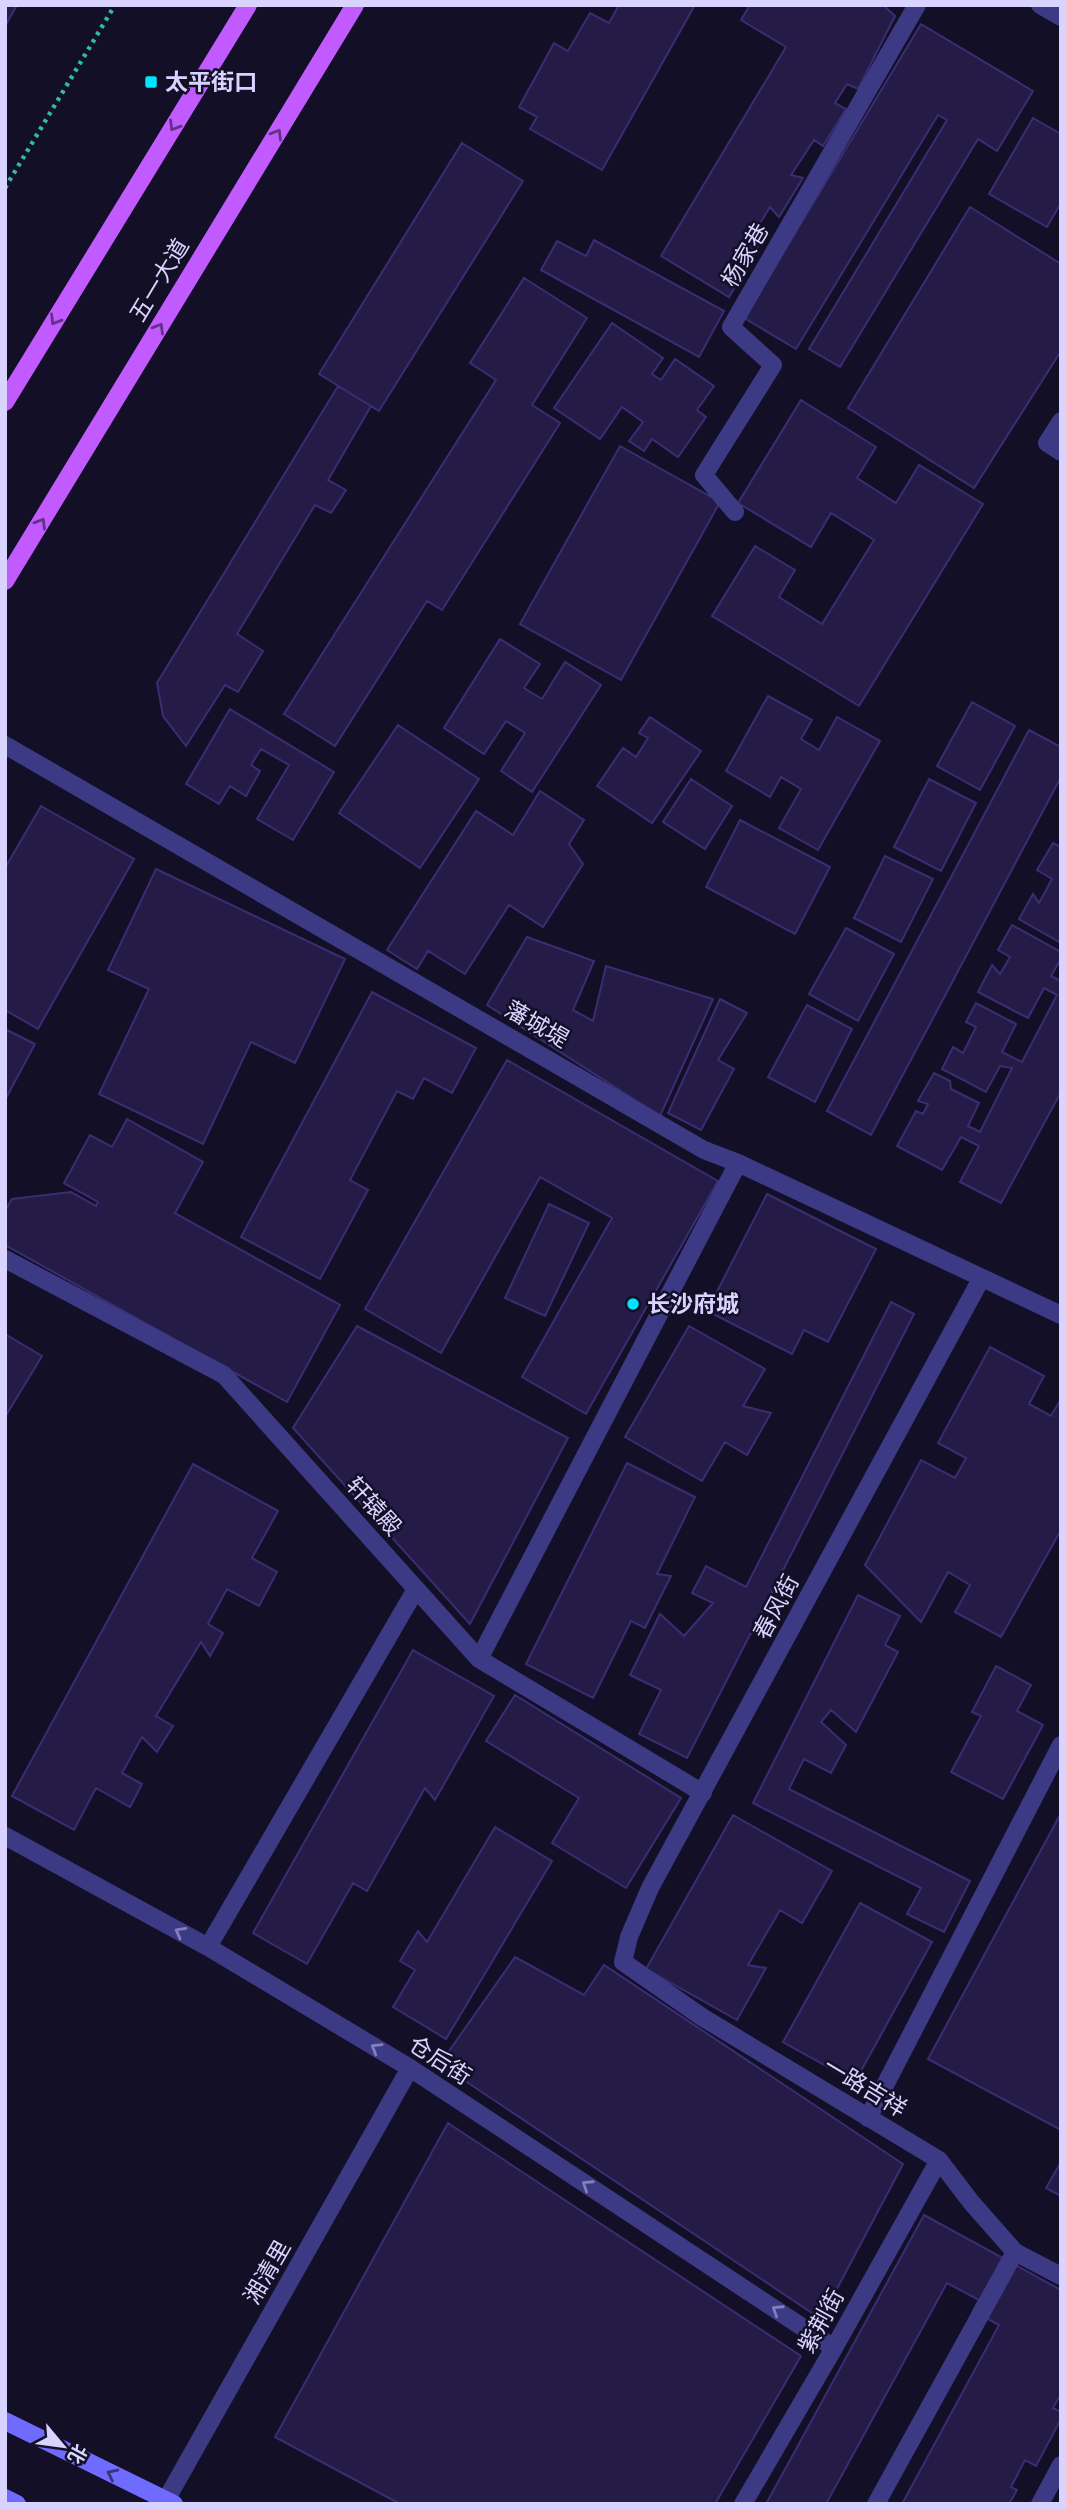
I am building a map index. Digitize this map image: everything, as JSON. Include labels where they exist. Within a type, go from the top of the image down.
[{"type":"main road","points":[[5,402],[248,5]]},
{"type":"main road","name":"五一大道","points":[[5,581],[355,5]]},
{"type":"main road","points":[[5,2421],[170,2502]]},
{"type":"main road","points":[[5,2498],[17,2504]]},
{"type":"street","name":"杨家巷","points":[[735,512],[705,475],[773,365],[731,327],[917,5]]},
{"type":"street","points":[[1040,5],[1061,17]]},
{"type":"street","points":[[1061,421],[1047,443],[1061,452]]},
{"type":"street","name":"藩城堤","points":[[5,745],[704,1150],[738,1163],[1061,1315]]},
{"type":"street","points":[[479,1659],[738,1163]]},
{"type":"street","name":"轩辕殿","points":[[5,1259],[224,1375],[479,1659],[703,1793]]},
{"type":"street","name":"春风街","points":[[623,1962],[629,1937],[650,1888],[981,1279]]},
{"type":"street","points":[[208,1947],[416,1589]]},
{"type":"street","points":[[868,2118],[1061,1745]]},
{"type":"street","name":"仓后街","points":[[5,1836],[208,1947],[410,2068],[834,2348]]},
{"type":"street","name":"一路吉祥","points":[[623,1962],[702,2017],[939,2160],[1015,2252],[1061,2276]]},
{"type":"street","name":"湘清里","points":[[170,2502],[410,2068]]},
{"type":"street","name":"紫荆街","points":[[743,2504],[939,2160]]},
{"type":"street","points":[[876,2504],[1015,2252]]},
{"type":"street","points":[[1040,2504],[1061,2465]]},
{"type":"path","points":[[5,188],[115,5]]},
{"type":"building","points":[[5,5],[17,5],[5,26]]},
{"type":"building","points":[[619,5],[695,5],[602,170],[530,129],[537,117],[519,107],[554,43],[568,51],[590,13],[609,23]]},
{"type":"building","points":[[750,5],[883,5],[895,16],[858,89],[847,84],[835,103],[846,109],[823,146],[814,140],[791,175],[803,178],[779,217],[770,207],[749,241],[758,247],[729,297],[661,256],[786,47],[741,20]]},
{"type":"building","points":[[921,24],[1033,91],[997,151],[978,139],[840,367],[809,349],[947,120],[938,115],[796,349],[744,318]]},
{"type":"building","points":[[1033,118],[1061,134],[1061,203],[1047,227],[989,194]]},
{"type":"building","points":[[462,143],[523,181],[379,411],[319,374]]},
{"type":"building","points":[[970,207],[1061,264],[1061,351],[974,488],[848,408]]},
{"type":"building","points":[[594,240],[724,311],[699,357],[541,270],[557,241],[586,256]]},
{"type":"building","points":[[524,278],[587,318],[532,405],[560,423],[442,610],[427,601],[335,746],[284,714],[496,380],[470,363]]},
{"type":"building","points":[[612,323],[663,358],[652,374],[661,380],[675,359],[714,386],[697,410],[706,417],[678,457],[652,439],[644,451],[629,441],[643,422],[622,407],[600,439],[554,408]]},
{"type":"building","points":[[338,386],[371,406],[328,480],[346,490],[331,513],[315,505],[237,634],[263,651],[238,692],[225,685],[186,746],[163,716],[157,683]]},
{"type":"building","points":[[801,400],[876,447],[857,478],[896,503],[919,465],[983,504],[859,706],[712,616],[755,546],[795,570],[779,597],[822,624],[874,540],[831,513],[811,547],[738,503]]},
{"type":"building","points":[[620,446],[720,502],[621,680],[520,624]]},
{"type":"building","points":[[500,639],[540,664],[524,688],[542,699],[565,662],[601,685],[532,792],[501,771],[525,733],[506,721],[484,754],[444,728]]},
{"type":"building","points":[[768,696],[812,720],[801,739],[819,750],[837,717],[880,741],[818,850],[779,828],[801,789],[781,777],[770,797],[726,771]]},
{"type":"building","points":[[972,702],[1015,726],[980,790],[937,766]]},
{"type":"building","points":[[230,709],[334,772],[293,840],[257,819],[289,765],[261,749],[251,765],[260,771],[246,796],[230,786],[219,804],[186,784]]},
{"type":"building","points":[[650,717],[701,751],[652,823],[597,786],[623,748],[636,757],[648,738],[639,733]]},
{"type":"building","points":[[398,725],[479,779],[420,868],[339,813]]},
{"type":"building","points":[[1029,730],[1061,747],[1061,777],[871,1135],[827,1111]]},
{"type":"building","points":[[691,779],[732,806],[705,849],[663,822]]},
{"type":"building","points":[[929,779],[976,803],[941,871],[894,847]]},
{"type":"building","points":[[540,791],[584,820],[569,844],[583,864],[543,927],[509,905],[465,974],[428,951],[417,969],[387,950],[476,811],[513,835]]},
{"type":"building","points":[[41,806],[134,859],[38,1029],[5,1010],[5,868]]},
{"type":"building","points":[[740,820],[830,867],[795,934],[706,887]]},
{"type":"building","points":[[1053,843],[1061,847],[1061,943],[1019,919],[1033,894],[1039,903],[1052,879],[1037,870]]},
{"type":"building","points":[[885,856],[933,879],[901,942],[854,918]]},
{"type":"building","points":[[156,869],[345,959],[295,1063],[251,1042],[203,1144],[99,1094],[149,989],[108,970]]},
{"type":"building","points":[[1012,925],[1061,952],[1061,959],[1051,976],[1061,981],[1061,1092],[1001,1203],[960,1182],[979,1146],[961,1137],[942,1170],[897,1146],[916,1111],[923,1114],[928,1104],[918,1101],[934,1073],[950,1081],[951,1089],[979,1103],[968,1126],[980,1132],[1012,1068],[1000,1066],[986,1092],[942,1069],[953,1047],[963,1053],[976,1027],[966,1022],[976,1003],[1016,1024],[1002,1052],[1022,1062],[1057,995],[1044,988],[1028,1018],[978,992],[992,965],[1000,974],[1010,957],[998,950]]},
{"type":"building","points":[[846,928],[894,954],[858,1021],[809,994]]},
{"type":"building","points":[[527,937],[594,961],[573,1010],[593,1021],[606,966],[713,999],[660,1116],[487,1005]]},
{"type":"building","points":[[372,992],[476,1048],[452,1093],[424,1078],[413,1099],[397,1091],[350,1180],[368,1190],[320,1279],[241,1237]]},
{"type":"building","points":[[720,999],[747,1013],[718,1060],[734,1069],[701,1130],[668,1113]]},
{"type":"building","points":[[807,1005],[852,1029],[815,1102],[768,1077]]},
{"type":"building","points":[[5,1029],[35,1044],[5,1100]]},
{"type":"building","points":[[507,1060],[718,1181],[586,1414],[522,1377],[612,1218],[540,1177],[441,1353],[365,1309]]},
{"type":"building","points":[[127,1119],[203,1162],[175,1213],[340,1305],[287,1402],[5,1245],[5,1211],[12,1199],[71,1192],[96,1206],[98,1202],[64,1183],[90,1135],[112,1147]]},
{"type":"building","points":[[767,1194],[876,1249],[828,1342],[804,1330],[792,1354],[707,1311]]},
{"type":"building","points":[[549,1204],[589,1223],[545,1316],[505,1298]]},
{"type":"building","points":[[891,1302],[914,1314],[687,1758],[639,1734],[661,1690],[630,1675],[660,1614],[684,1636],[713,1603],[692,1593],[706,1566],[746,1587]]},
{"type":"building","points":[[357,1326],[568,1438],[470,1624],[293,1428]]},
{"type":"building","points":[[689,1326],[765,1369],[743,1406],[771,1413],[747,1455],[725,1442],[702,1481],[625,1437]]},
{"type":"building","points":[[5,1334],[42,1356],[5,1417]]},
{"type":"building","points":[[990,1347],[1044,1376],[1029,1404],[1051,1416],[1061,1399],[1061,1530],[1001,1637],[955,1612],[970,1585],[948,1572],[921,1622],[865,1565],[921,1460],[955,1478],[966,1458],[938,1443]]},
{"type":"building","points":[[627,1463],[695,1497],[657,1574],[671,1576],[645,1628],[631,1621],[593,1698],[526,1664]]},
{"type":"building","points":[[193,1464],[278,1511],[252,1558],[277,1572],[259,1606],[227,1589],[208,1624],[223,1633],[210,1656],[201,1642],[156,1716],[173,1726],[157,1752],[142,1737],[122,1773],[142,1784],[130,1807],[96,1788],[74,1830],[12,1796]]},
{"type":"building","points":[[858,1595],[900,1616],[885,1645],[898,1652],[856,1732],[831,1710],[821,1722],[846,1745],[831,1773],[804,1759],[789,1789],[970,1881],[944,1932],[907,1914],[921,1888],[753,1803]]},
{"type":"building","points":[[413,1650],[494,1696],[435,1800],[425,1788],[367,1891],[353,1883],[307,1964],[253,1933]]},
{"type":"building","points":[[996,1666],[1031,1685],[1017,1711],[1043,1725],[1003,1799],[951,1772],[981,1716],[972,1712]]},
{"type":"building","points":[[515,1695],[681,1798],[626,1888],[552,1843],[579,1798],[486,1741]]},
{"type":"building","points":[[1061,1813],[1061,2130],[928,2059]]},
{"type":"building","points":[[733,1815],[832,1871],[802,1923],[780,1910],[748,1965],[766,1968],[737,2020],[646,1969]]},
{"type":"building","points":[[495,1827],[552,1861],[446,2039],[393,2007],[415,1970],[400,1961],[418,1931],[427,1942]]},
{"type":"building","points":[[860,1903],[932,1942],[855,2082],[783,2042]]},
{"type":"building","points":[[515,1957],[584,1995],[604,1965],[903,2164],[821,2319],[440,2064]]},
{"type":"building","points":[[448,2123],[801,2356],[715,2504],[400,2504],[275,2437]]},
{"type":"building","points":[[1061,2162],[1061,2196],[1046,2188]]},
{"type":"building","points":[[924,2215],[1061,2290],[1061,2394],[1053,2408],[1061,2412],[1061,2419],[1036,2466],[1025,2460],[1011,2487],[1017,2490],[1009,2504],[902,2504],[999,2325],[973,2311],[979,2300],[947,2283],[826,2504],[766,2504]]},
{"type":"place","name":"太平街口","points":[[151,82]]},
{"type":"place","name":"长沙府城","points":[[633,1304]]}]
